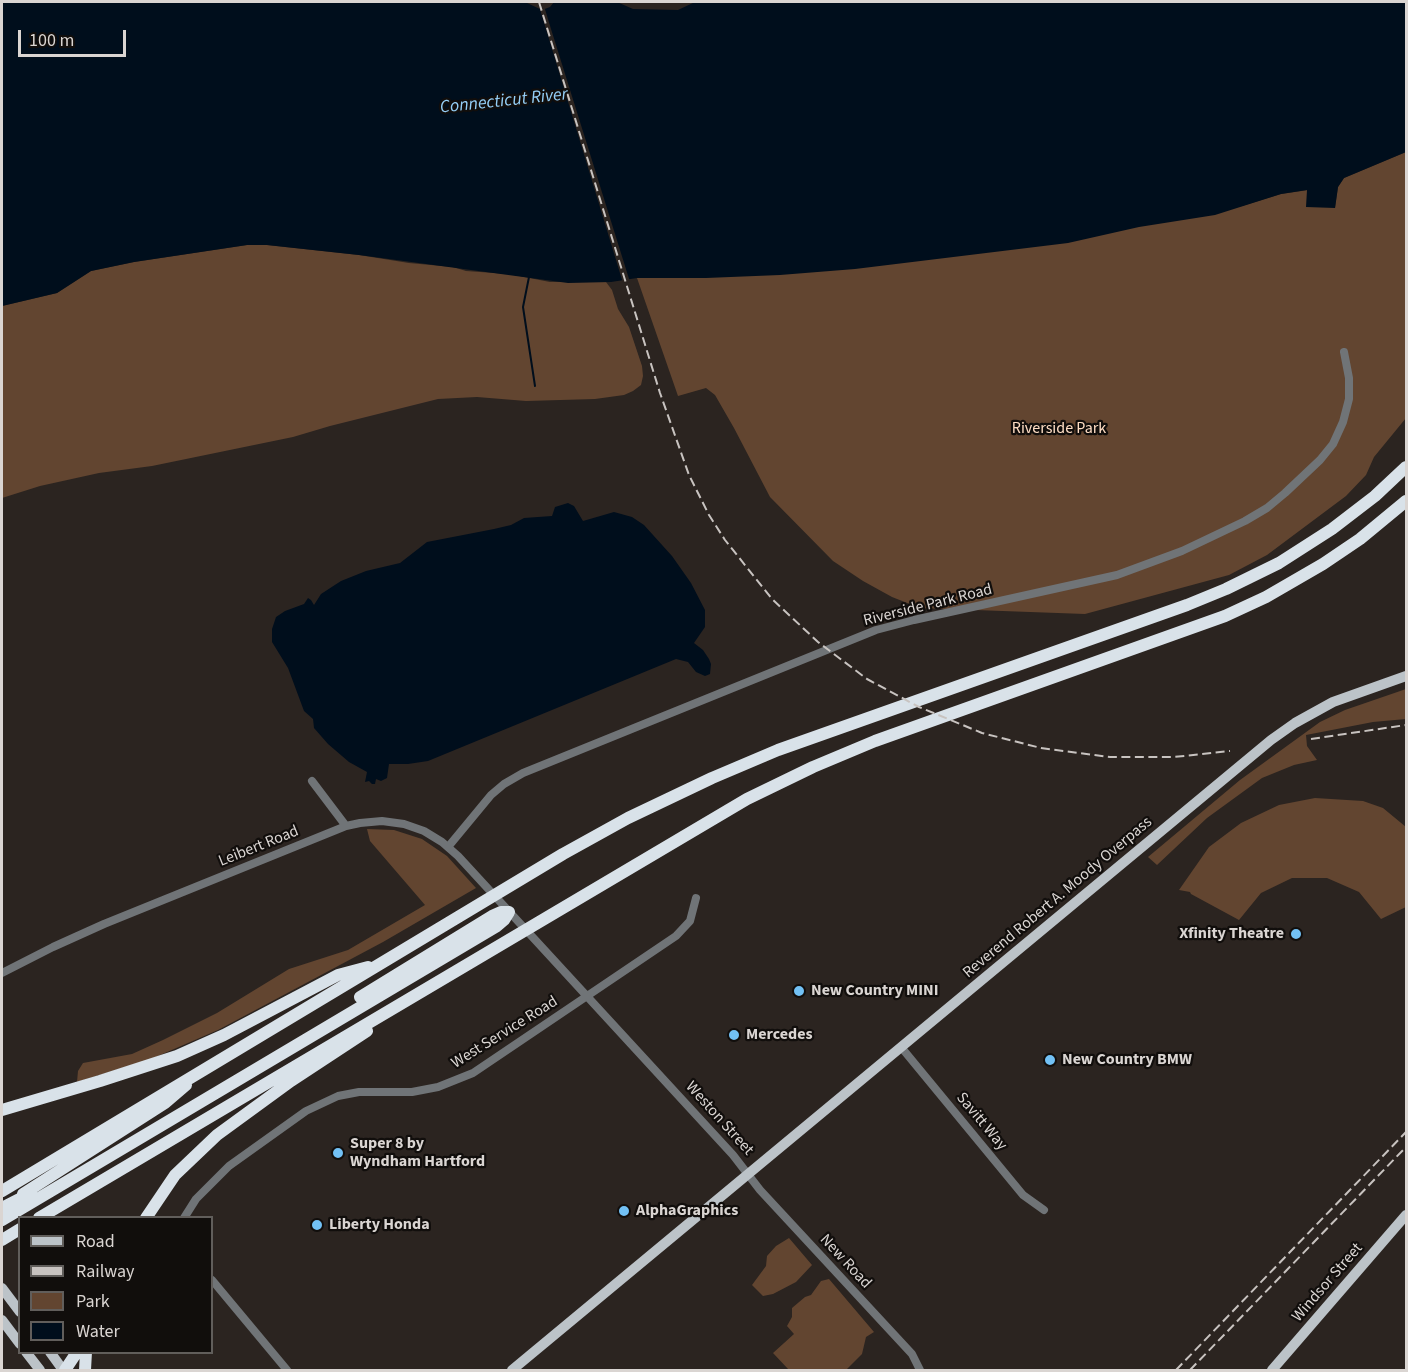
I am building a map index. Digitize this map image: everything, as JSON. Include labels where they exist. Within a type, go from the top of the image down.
[{"type":"highway","points":[[2,1191],[610,827],[691,787],[778,750],[1187,605],[1247,580],[1332,529],[1369,501],[1407,467]]},
{"type":"highway","points":[[42,1216],[747,799],[821,763],[911,728],[1199,627],[1247,606],[1338,555],[1407,501]]},
{"type":"highway","points":[[2,1208],[23,1198],[492,916],[501,912],[509,912]]},
{"type":"highway","points":[[2,1220],[497,926],[509,912]]},
{"type":"highway","points":[[2,1110],[170,1059],[224,1035],[338,975],[375,966]]},
{"type":"highway","points":[[147,1216],[175,1175],[212,1139],[291,1081],[375,1025],[396,1005]]},
{"type":"highway","points":[[2,1208],[165,1103],[199,1071]]},
{"type":"highway","points":[[2,1240],[18,1230]]},
{"type":"highway","points":[[64,1371],[76,1354]]},
{"type":"highway","points":[[85,1371],[86,1354]]},
{"type":"main road","name":"Reverend Robert A. Moody Overpass","points":[[747,1174],[1277,736],[1308,715],[1333,702],[1407,676]]},
{"type":"main road","name":"Weston Street","points":[[512,1371],[747,1174]]},
{"type":"main road","name":"Windsor Street","points":[[1272,1371],[1407,1215]]},
{"type":"main road","points":[[2,1288],[18,1309]]},
{"type":"main road","points":[[2,1320],[18,1341]]},
{"type":"main road","points":[[27,1354],[40,1371]]},
{"type":"main road","points":[[51,1354],[64,1371]]},
{"type":"street","name":"Riverside Park Road","points":[[448,847],[491,795],[519,775],[849,641],[903,623],[1117,574],[1182,551],[1245,521],[1267,508],[1285,493],[1320,460],[1333,444],[1345,416],[1349,398],[1349,378],[1344,352]]},
{"type":"street","points":[[312,781],[346,826]]},
{"type":"street","name":"Leibert Road","points":[[2,974],[104,924],[346,826],[368,822],[396,822],[424,831],[448,847],[509,912]]},
{"type":"street","name":"West Service Road","points":[[185,1216],[196,1199],[216,1177],[306,1111],[338,1096],[359,1092],[412,1092],[438,1087],[472,1073],[676,936],[690,921],[696,898]]},
{"type":"street","name":"Weston Street","points":[[509,912],[733,1155],[747,1174]]},
{"type":"street","name":"Savitt Way","points":[[901,1047],[1023,1195],[1044,1210]]},
{"type":"street","name":"New Road","points":[[747,1174],[912,1354],[920,1371]]},
{"type":"street","points":[[213,1281],[287,1371]]},
{"type":"green space","name":"Riverside Park","points":[[1406,152],[1406,418],[1374,457],[1366,475],[1346,496],[1267,555],[1229,575],[1085,614],[920,608],[892,597],[833,561],[770,497],[715,395],[706,388],[678,396],[637,278],[658,278],[1242,206],[1281,194],[1308,190],[1335,208],[1338,187],[1344,178]]},
{"type":"green space","points":[[247,245],[359,255],[453,267],[466,271],[509,274],[550,282],[606,282],[629,327],[642,366],[641,385],[624,395],[595,399],[526,401],[477,397],[438,399],[293,437],[152,466],[99,473],[40,486],[2,498],[2,306],[57,293],[91,271],[134,262]]},
{"type":"green space","points":[[1406,689],[1406,719],[1373,722],[1306,735],[1307,746],[1317,760],[1294,765],[1262,778],[1207,818],[1157,865],[1148,857],[1240,780],[1320,722],[1345,710]]},
{"type":"green space","points":[[1315,798],[1363,801],[1383,808],[1406,827],[1406,907],[1381,919],[1359,892],[1327,878],[1292,878],[1261,893],[1239,920],[1190,892],[1179,890],[1209,847],[1241,823],[1279,805]]},
{"type":"green space","points":[[367,829],[394,830],[422,839],[447,856],[476,888],[383,942],[218,1030],[151,1059],[77,1082],[78,1071],[83,1063],[132,1054],[163,1040],[217,1013],[289,969],[348,950],[425,905],[370,841]]},
{"type":"green space","points":[[789,1238],[812,1265],[796,1282],[773,1294],[763,1296],[752,1285],[766,1266],[767,1256],[776,1246]]},
{"type":"green space","points":[[829,1279],[874,1332],[866,1337],[862,1354],[846,1370],[789,1370],[773,1353],[794,1334],[787,1326],[792,1317],[792,1308],[811,1295],[821,1281]]},
{"type":"water","name":"Connecticut River","points":[[2,2],[525,2],[542,10],[550,7],[554,2],[617,2],[633,9],[678,10],[695,2],[1406,2],[1406,152],[1344,178],[1338,187],[1335,208],[1306,207],[1307,190],[1281,194],[1215,215],[1139,227],[1068,243],[855,269],[780,275],[637,278],[611,282],[568,283],[359,255],[247,245],[134,262],[91,271],[57,293],[2,306]]},
{"type":"water","points":[[568,503],[574,506],[583,521],[614,512],[632,517],[644,525],[672,556],[691,583],[705,610],[705,627],[694,643],[709,659],[710,674],[705,676],[696,672],[688,662],[676,659],[428,761],[389,764],[387,778],[381,781],[376,779],[375,784],[365,782],[367,772],[349,762],[328,744],[314,728],[313,719],[304,711],[288,668],[272,642],[272,629],[276,617],[304,604],[308,598],[314,605],[321,594],[341,581],[366,571],[400,563],[427,542],[511,525],[524,518],[552,516],[555,507]]},
{"type":"pier","points":[[539,6],[544,6],[630,282],[623,283]]},
{"type":"waterway","points":[[529,277],[523,307],[535,386]]},
{"type":"railway","points":[[539,2],[660,393],[689,475],[709,515],[725,540],[772,599],[818,642],[867,679],[919,707],[982,733],[1041,748],[1110,757],[1174,757],[1230,751]]},
{"type":"railway","points":[[1311,739],[1406,725]]},
{"type":"railway","points":[[1176,1370],[1406,1132]]},
{"type":"railway","points":[[1190,1370],[1406,1147]]},
{"type":"place","name":"Xfinity Theatre","points":[[1296,934]]},
{"type":"place","name":"New Country MINI","points":[[799,991]]},
{"type":"place","name":"Mercedes","points":[[734,1035]]},
{"type":"place","name":"New Country BMW","points":[[1050,1060]]},
{"type":"place","name":"Super 8 by Wyndham Hartford","points":[[338,1153]]},
{"type":"place","name":"AlphaGraphics","points":[[624,1211]]},
{"type":"place","name":"Liberty Honda","points":[[317,1225]]}]
